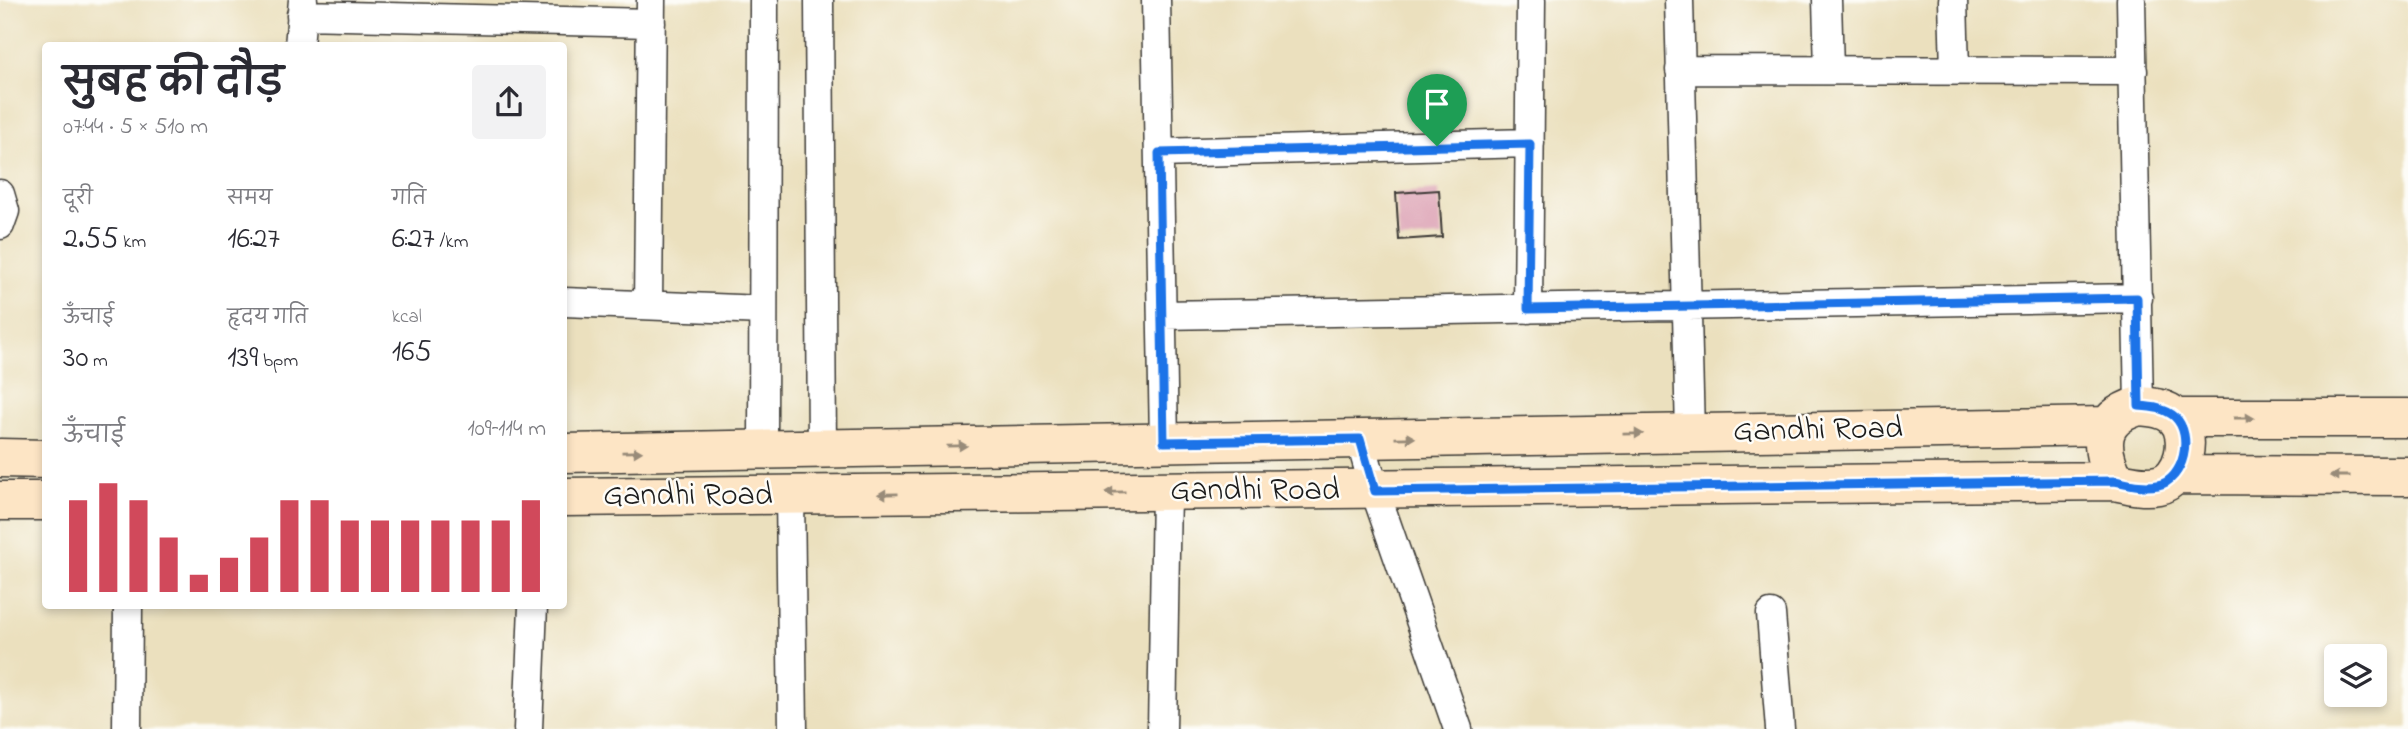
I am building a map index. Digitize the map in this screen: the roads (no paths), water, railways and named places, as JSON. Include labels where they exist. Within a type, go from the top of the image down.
[{"type":"main road","points":[[2176,418],[2184,434],[2184,454],[2175,475],[2160,485],[2140,486],[2115,481],[2105,460],[2107,426],[2121,411],[2139,406],[2156,407],[2176,418],[2408,418]]},
{"type":"main road","name":"Gandhi Road","points":[[567,453],[2107,426]]},
{"type":"main road","points":[[0,458],[42,459]]},
{"type":"main road","points":[[2175,475],[2408,476]]},
{"type":"main road","name":"Gandhi Road","points":[[567,497],[1375,491],[2115,481]]},
{"type":"main road","points":[[0,501],[42,501]]},
{"type":"street","points":[[763,450],[764,0]]},
{"type":"street","points":[[819,0],[822,448]]},
{"type":"street","points":[[1156,0],[1164,442]]},
{"type":"street","points":[[1528,309],[1531,0]]},
{"type":"street","points":[[1679,0],[1690,433]]},
{"type":"street","points":[[1827,0],[1829,69]]},
{"type":"street","points":[[1953,0],[1955,70]]},
{"type":"street","points":[[2132,0],[2139,406]]},
{"type":"street","points":[[299,42],[302,8],[651,11],[648,305]]},
{"type":"street","points":[[1680,70],[2133,71]]},
{"type":"street","points":[[1159,153],[1530,144]]},
{"type":"street","points":[[0,194],[5,211],[0,225]]},
{"type":"street","points":[[1162,315],[2137,298]]},
{"type":"street","points":[[567,302],[763,310]]},
{"type":"street","points":[[1360,439],[1375,491],[1458,729]]},
{"type":"street","points":[[1162,729],[1167,492]]},
{"type":"street","points":[[790,495],[793,729]]},
{"type":"street","points":[[127,729],[128,609]]},
{"type":"street","points":[[528,729],[533,609]]},
{"type":"street","points":[[1771,614],[1780,729]]}]
